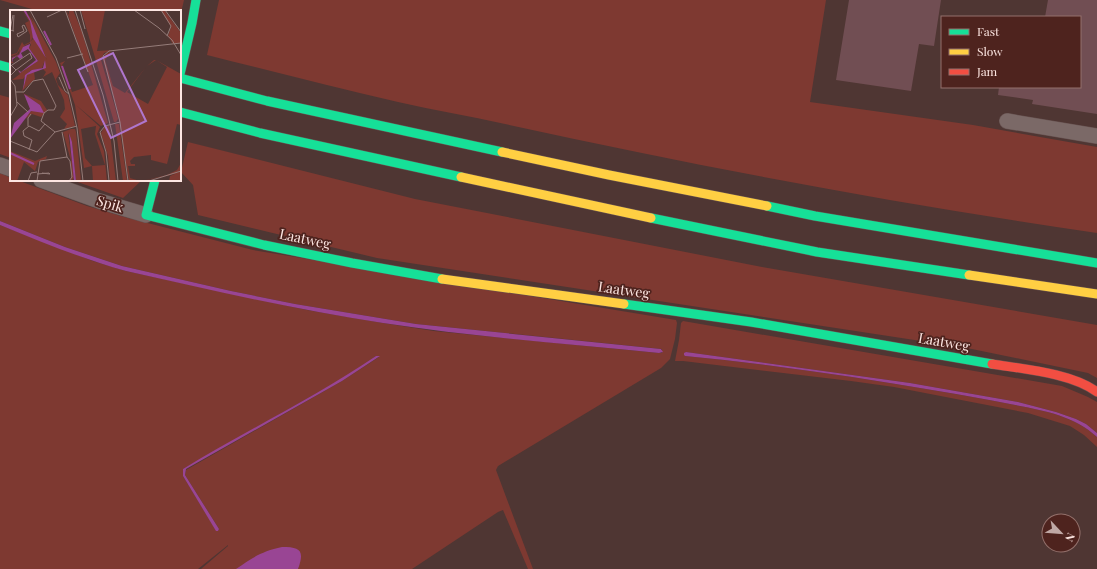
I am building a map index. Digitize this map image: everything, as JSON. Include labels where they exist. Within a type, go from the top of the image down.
[{"type":"main road","points":[[181,70],[196,0]]},
{"type":"main road","points":[[0,31],[10,34]]},
{"type":"main road","points":[[0,65],[10,68]]},
{"type":"main road","points":[[181,78],[267,101],[601,173],[808,215],[1097,263]]},
{"type":"main road","points":[[181,112],[267,134],[604,208],[810,250],[1097,294]]},
{"type":"main road","points":[[146,215],[155,181]]},
{"type":"main road","name":"Laatweg","points":[[146,215],[264,245],[352,263],[436,278],[759,324],[1060,376],[1088,386],[1097,392]]},
{"type":"street","points":[[1007,121],[1097,136]]},
{"type":"street","points":[[0,165],[10,169]]},
{"type":"street","name":"Spik","points":[[44,181],[99,201],[146,215]]},
{"type":"shaded area","points":[[0,0],[184,0],[181,13],[181,10],[35,10]]},
{"type":"shaded area","points":[[219,0],[826,0],[810,102],[973,125],[1097,147],[1097,233],[948,210],[726,170],[398,102],[207,55]]},
{"type":"shaded area","points":[[0,95],[10,98],[10,158],[0,154]]},
{"type":"shaded area","points":[[188,142],[415,199],[762,267],[1097,325],[1097,378],[1088,373],[967,348],[377,258],[198,215],[193,185],[181,172]]},
{"type":"shaded area","points":[[0,173],[10,178],[10,181],[20,181],[87,206],[253,250],[676,320],[675,339],[670,359],[661,368],[498,466],[496,470],[533,569],[528,569],[503,510],[412,569],[201,569],[228,545],[198,569],[0,569],[0,225],[93,261],[126,271],[307,310],[434,331],[662,353],[662,349],[416,324],[295,304],[122,266],[65,247],[0,221]],"holes":[[[376,356],[379,357],[342,381],[186,470],[185,475],[219,529],[218,531],[216,530],[183,476],[183,469],[345,377]]]},
{"type":"shaded area","points":[[75,181],[141,181],[123,198]]},
{"type":"shaded area","points":[[0,221],[65,247],[122,266],[295,304],[416,324],[661,349],[663,352],[659,353],[521,340],[452,332],[351,318],[286,306],[126,271],[62,250],[0,225]]},
{"type":"shaded area","points":[[683,321],[1062,386],[1097,402],[1097,433],[1086,424],[1076,419],[1018,402],[910,383],[686,352],[684,354],[685,356],[781,367],[875,381],[974,397],[1056,414],[1078,423],[1097,437],[1097,447],[1084,435],[1070,426],[1028,413],[894,387],[675,361],[681,323]]},
{"type":"shaded area","points":[[686,352],[910,383],[1018,402],[1076,419],[1086,424],[1097,433],[1097,437],[1078,423],[1068,418],[1033,409],[844,376],[685,356],[684,353]]},
{"type":"shaded area","points":[[376,356],[380,356],[342,381],[186,469],[185,475],[219,529],[216,531],[183,476],[183,469],[329,386]]},
{"type":"shaded area","points":[[282,547],[293,548],[299,551],[301,558],[298,569],[236,569],[258,555]]},
{"type":"building","points":[[849,0],[941,0],[934,46],[919,44],[911,91],[836,80]]},
{"type":"building","points":[[1048,0],[1097,0],[1097,114],[1032,104],[1033,100],[998,95],[999,88],[1081,88],[1081,16],[1045,16]]},
{"type":"traffic: fast","points":[[181,70],[196,0]]},
{"type":"traffic: fast","points":[[0,31],[10,34]]},
{"type":"traffic: fast","points":[[0,65],[10,68]]},
{"type":"traffic: fast","points":[[181,78],[267,101],[502,152]]},
{"type":"traffic: fast","points":[[181,112],[260,133],[461,177]]},
{"type":"traffic: fast","points":[[155,181],[146,215],[264,245],[442,279]]},
{"type":"traffic: fast","points":[[767,206],[815,216],[1097,263]]},
{"type":"traffic: fast","points":[[651,218],[817,252],[969,275]]},
{"type":"traffic: fast","points":[[624,304],[751,322],[992,364]]},
{"type":"traffic: slow","points":[[502,152],[767,206]]},
{"type":"traffic: slow","points":[[461,177],[651,218]]},
{"type":"traffic: slow","points":[[969,275],[1097,294]]},
{"type":"traffic: slow","points":[[442,279],[624,304]]},
{"type":"traffic: jam","points":[[992,364],[1061,376],[1074,380],[1097,392]]}]
